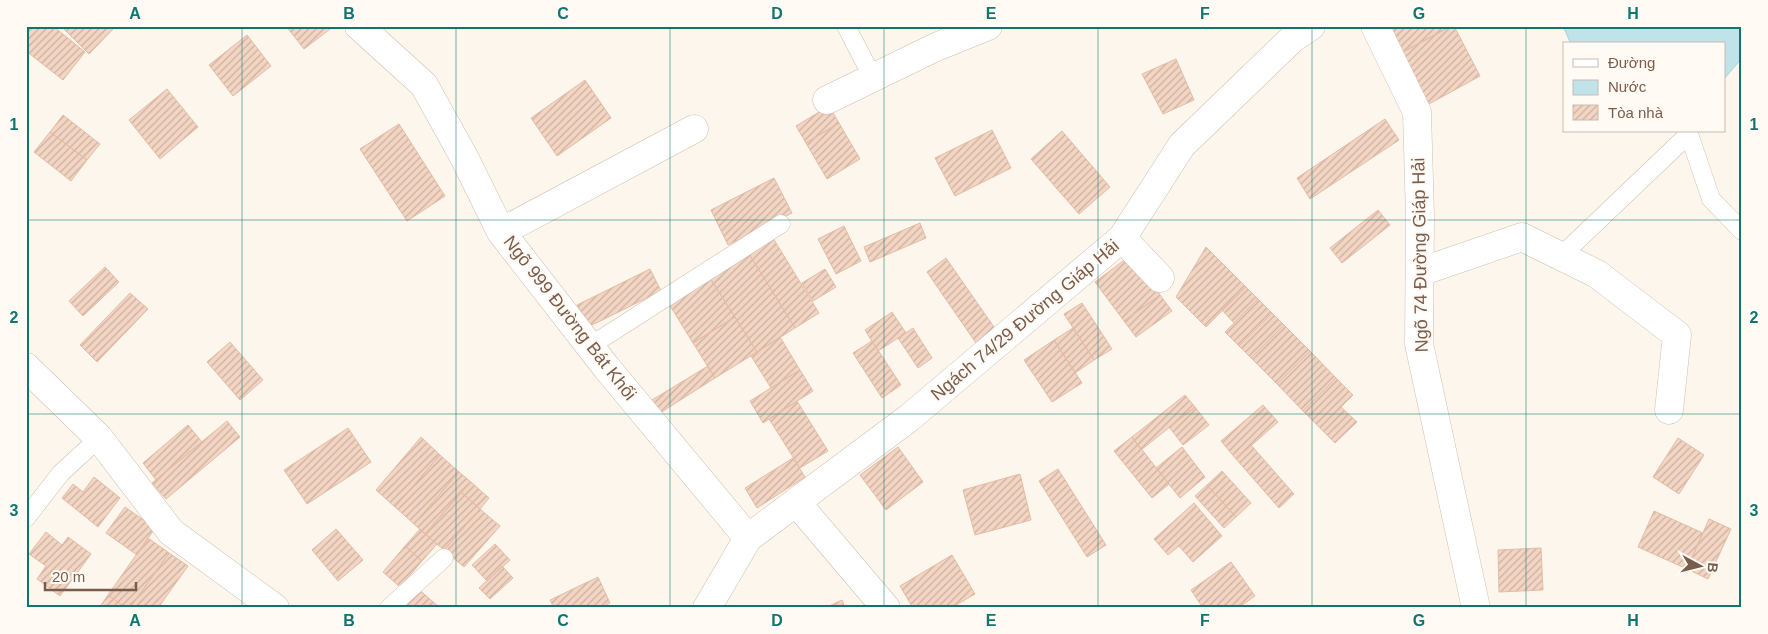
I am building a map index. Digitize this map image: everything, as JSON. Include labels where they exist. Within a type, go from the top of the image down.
[{"type":"street","name":"Ngõ 999 Đường Bát Khối","points":[[359,26],[424,86],[464,157],[502,232],[590,346],[748,538]]},
{"type":"street","points":[[827,100],[936,47],[988,26]]},
{"type":"street","name":"Ngõ 74 Đường Giáp Hải","points":[[1375,26],[1417,112],[1420,217],[1418,344],[1476,608]]},
{"type":"street","name":"Ngách 74/29 Đường Giáp Hải","points":[[748,538],[909,418],[1122,238],[1182,145],[1294,30]]},
{"type":"street","points":[[502,232],[694,129]]},
{"type":"street","points":[[1420,272],[1522,237],[1597,274],[1677,335],[1669,410]]},
{"type":"street","points":[[1122,238],[1160,278]]},
{"type":"street","points":[[26,367],[99,438],[171,532],[275,608]]},
{"type":"street","points":[[796,502],[886,608]]},
{"type":"street","points":[[707,608],[748,538]]},
{"type":"lane","points":[[846,26],[873,78]]},
{"type":"lane","points":[[1561,256],[1689,134],[1710,199],[1742,231]]},
{"type":"lane","points":[[590,346],[781,224]]},
{"type":"lane","points":[[26,518],[61,473],[99,438]]},
{"type":"lane","points":[[389,608],[444,558]]},
{"type":"water","points":[[1563,26],[1742,26],[1742,58],[1726,77],[1726,42],[1570,42]]},
{"type":"building","points":[[26,26],[53,26],[85,52],[63,80],[26,51]]},
{"type":"building","points":[[61,26],[116,26],[89,54]]},
{"type":"building","points":[[286,26],[334,26],[304,49]]},
{"type":"building","points":[[1388,26],[1451,26],[1401,53]]},
{"type":"building","points":[[1454,26],[1480,76],[1429,104],[1401,53]]},
{"type":"building","points":[[247,35],[271,66],[233,96],[209,65]]},
{"type":"building","points":[[1176,59],[1194,100],[1163,114],[1142,74]]},
{"type":"building","points":[[585,80],[611,118],[557,156],[531,118]]},
{"type":"building","points":[[167,89],[198,127],[160,159],[129,120]]},
{"type":"building","points":[[829,106],[839,123],[806,143],[796,126]]},
{"type":"building","points":[[63,115],[100,144],[87,160],[50,132]]},
{"type":"building","points":[[1385,119],[1399,140],[1310,199],[1297,178]]},
{"type":"building","points":[[839,123],[860,159],[827,179],[806,143]]},
{"type":"building","points":[[399,124],[445,196],[407,221],[360,149]]},
{"type":"building","points":[[992,130],[1011,168],[955,196],[935,158]]},
{"type":"building","points":[[1062,131],[1110,187],[1079,214],[1031,159]]},
{"type":"building","points":[[50,132],[87,160],[71,181],[34,152]]},
{"type":"building","points":[[774,178],[792,213],[728,245],[711,210]]},
{"type":"building","points":[[1378,210],[1390,225],[1342,263],[1330,248]]},
{"type":"building","points":[[920,223],[926,238],[870,262],[864,247]]},
{"type":"building","points":[[844,226],[861,261],[836,274],[818,239]]},
{"type":"building","points":[[773,238],[819,313],[795,328],[749,254]]},
{"type":"building","points":[[1206,247],[1246,287],[1206,327],[1176,297]]},
{"type":"building","points":[[749,254],[795,328],[757,352],[710,278]]},
{"type":"building","points":[[1131,255],[1160,295],[1124,321],[1095,282]]},
{"type":"building","points":[[946,258],[996,330],[976,343],[927,272]]},
{"type":"building","points":[[105,267],[119,282],[83,316],[69,301]]},
{"type":"building","points":[[650,269],[661,291],[588,327],[577,305]]},
{"type":"building","points":[[825,269],[836,287],[813,301],[802,283]]},
{"type":"building","points":[[710,278],[735,317],[693,343],[669,304]]},
{"type":"building","points":[[1246,287],[1258,299],[1234,323],[1222,310]]},
{"type":"building","points":[[130,293],[148,309],[97,362],[80,345]]},
{"type":"building","points":[[1160,295],[1172,311],[1136,337],[1124,321]]},
{"type":"building","points":[[1258,299],[1272,313],[1239,346],[1225,332]]},
{"type":"building","points":[[1082,303],[1112,349],[1094,360],[1064,314]]},
{"type":"building","points":[[892,312],[906,333],[878,351],[865,330]]},
{"type":"building","points":[[1272,313],[1284,325],[1251,358],[1239,346]]},
{"type":"building","points":[[735,317],[757,352],[715,378],[693,343]]},
{"type":"building","points":[[1284,325],[1310,351],[1277,384],[1251,358]]},
{"type":"building","points":[[913,328],[932,358],[918,368],[898,338]]},
{"type":"building","points":[[1073,328],[1094,360],[1075,373],[1054,340]]},
{"type":"building","points":[[780,337],[800,370],[771,388],[751,356]]},
{"type":"building","points":[[1054,340],[1082,383],[1052,402],[1024,360]]},
{"type":"building","points":[[872,341],[901,385],[882,398],[853,353]]},
{"type":"building","points":[[230,342],[263,380],[240,400],[207,362]]},
{"type":"building","points":[[1310,351],[1336,378],[1303,411],[1277,384]]},
{"type":"building","points":[[708,366],[715,378],[660,413],[652,400]]},
{"type":"building","points":[[800,370],[813,391],[763,423],[750,401]]},
{"type":"building","points":[[1336,378],[1353,395],[1341,407],[1357,422],[1335,443],[1303,411]]},
{"type":"building","points":[[1185,395],[1195,407],[1141,450],[1132,437]]},
{"type":"building","points":[[797,401],[828,451],[800,468],[769,419]]},
{"type":"building","points":[[1263,405],[1278,422],[1236,459],[1221,441]]},
{"type":"building","points":[[1195,407],[1209,425],[1183,445],[1169,427]]},
{"type":"building","points":[[227,421],[240,437],[166,499],[152,483]]},
{"type":"building","points":[[188,425],[202,442],[156,480],[143,463]]},
{"type":"building","points":[[348,428],[371,462],[307,504],[284,470]]},
{"type":"building","points":[[421,437],[440,455],[395,507],[376,490]]},
{"type":"building","points":[[1132,437],[1169,484],[1152,498],[1114,451]]},
{"type":"building","points":[[1678,438],[1704,455],[1679,494],[1653,477]]},
{"type":"building","points":[[1251,445],[1294,494],[1279,508],[1236,459]]},
{"type":"building","points":[[898,447],[923,482],[886,510],[860,475]]},
{"type":"building","points":[[1182,447],[1205,477],[1180,498],[1156,468]]},
{"type":"building","points":[[440,455],[459,472],[414,524],[395,507]]},
{"type":"building","points":[[793,458],[805,477],[757,508],[745,488]]},
{"type":"building","points":[[1058,469],[1106,545],[1087,557],[1039,481]]},
{"type":"building","points":[[1222,471],[1251,503],[1236,517],[1207,485]]},
{"type":"building","points":[[459,472],[471,482],[425,534],[414,524]]},
{"type":"building","points":[[1020,474],[1031,520],[975,535],[963,490]]},
{"type":"building","points":[[94,477],[120,498],[98,527],[62,498],[73,484],[83,492]]},
{"type":"building","points":[[471,482],[489,498],[480,509],[461,492]]},
{"type":"building","points":[[1207,485],[1236,517],[1224,528],[1195,496]]},
{"type":"building","points":[[461,492],[480,509],[444,550],[425,534]]},
{"type":"building","points":[[1194,503],[1222,536],[1193,562],[1179,546],[1168,555],[1154,539]]},
{"type":"building","points":[[125,507],[155,528],[137,555],[106,533]]},
{"type":"building","points":[[480,509],[500,526],[464,567],[444,550]]},
{"type":"building","points":[[1654,511],[1703,533],[1687,569],[1638,547]]},
{"type":"building","points":[[1709,519],[1731,529],[1708,579],[1687,569]]},
{"type":"building","points":[[336,529],[363,560],[338,581],[312,550]]},
{"type":"building","points":[[420,529],[437,544],[422,561],[405,546]]},
{"type":"building","points":[[46,532],[62,545],[68,537],[91,554],[60,596],[37,579],[46,566],[29,554]]},
{"type":"building","points":[[148,538],[169,553],[130,608],[126,608],[108,595]]},
{"type":"building","points":[[495,544],[510,560],[487,581],[472,565]]},
{"type":"building","points":[[405,546],[422,561],[400,587],[383,572]]},
{"type":"building","points":[[1541,548],[1543,590],[1499,592],[1498,550]]},
{"type":"building","points":[[169,553],[188,566],[158,608],[130,608]]},
{"type":"building","points":[[952,555],[975,594],[951,608],[913,608],[900,586]]},
{"type":"building","points":[[1231,562],[1255,596],[1238,608],[1203,608],[1191,590]]},
{"type":"building","points":[[502,566],[513,578],[490,599],[479,588]]},
{"type":"building","points":[[598,577],[610,603],[601,608],[554,608],[550,600]]},
{"type":"building","points":[[415,586],[440,608],[403,608],[399,604]]},
{"type":"building","points":[[108,595],[126,608],[99,608]]},
{"type":"building","points":[[842,600],[845,608],[825,608]]}]
